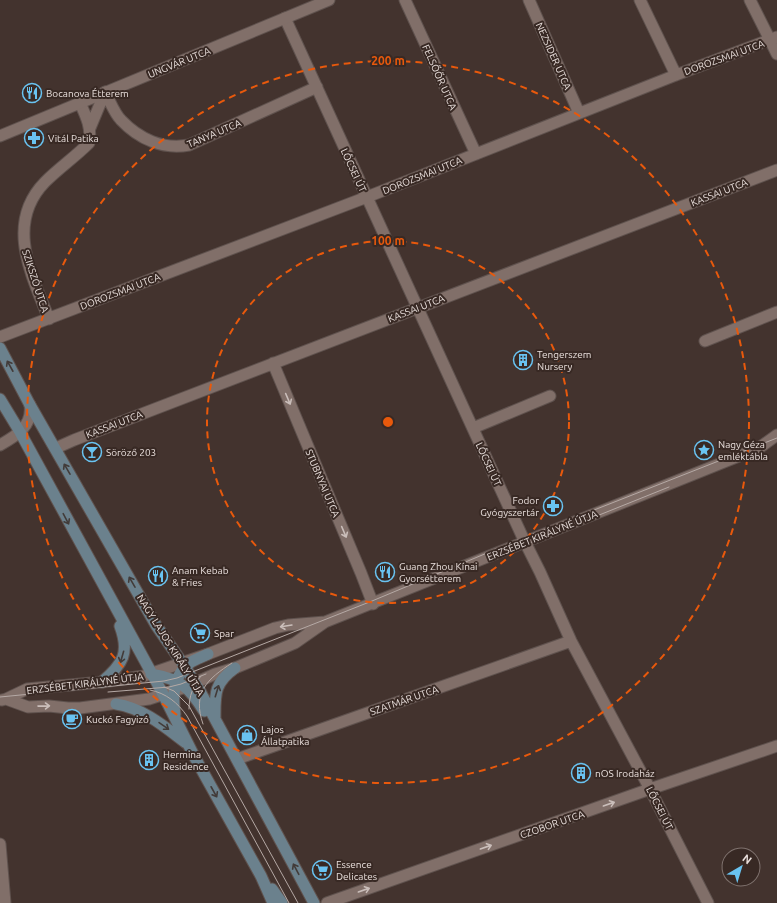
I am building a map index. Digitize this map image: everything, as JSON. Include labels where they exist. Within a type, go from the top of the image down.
[{"type":"main road","name":"NAGY LAJOS KIRÁLY ÚTJA","points":[[0,348],[30,404],[156,625],[184,665],[183,686],[215,720],[314,903]]},
{"type":"main road","points":[[0,399],[16,436],[28,448],[163,694],[189,745],[261,876],[273,903]]},
{"type":"main road","points":[[102,682],[121,662],[124,652],[122,631],[114,606]]},
{"type":"main road","points":[[177,722],[175,710],[183,686],[180,674],[184,665],[208,654]]},
{"type":"main road","points":[[215,720],[215,694],[217,687],[226,675],[234,668]]},
{"type":"main road","points":[[151,674],[166,677],[183,686],[200,705],[221,740],[234,755]]},
{"type":"main road","points":[[116,704],[127,706],[138,711],[162,725],[189,745]]},
{"type":"main road","points":[[261,876],[282,903]]},
{"type":"street","name":"UNGVÁR UTCA","points":[[0,136],[329,0]]},
{"type":"street","name":"FELSŐŐR UTCA","points":[[405,0],[476,154]]},
{"type":"street","name":"NEZSIDER UTCA","points":[[529,0],[579,113]]},
{"type":"street","points":[[640,0],[676,75]]},
{"type":"street","points":[[750,0],[774,38],[777,54]]},
{"type":"street","name":"LŐCSEI ÚT","points":[[285,18],[524,542],[540,572],[571,641],[650,789],[708,903]]},
{"type":"street","name":"DOROZSMAI UTCA","points":[[0,337],[367,197],[774,38]]},
{"type":"street","name":"TANYA UTCA","points":[[105,92],[120,119],[132,130],[148,141],[164,146],[177,147],[188,145],[317,87]]},
{"type":"street","name":"SZIKSZÓ UTCA","points":[[49,319],[26,255],[23,237],[27,214],[31,200],[45,182],[89,143],[90,128],[105,92]]},
{"type":"street","points":[[80,102],[90,128]]},
{"type":"street","name":"KASSAI UTCA","points":[[56,448],[81,437],[777,170]]},
{"type":"street","points":[[705,341],[777,312]]},
{"type":"street","name":"STUBNYAI UTCA","points":[[273,363],[373,604]]},
{"type":"street","points":[[472,428],[550,396]]},
{"type":"street","points":[[0,445],[16,436],[29,420],[31,410],[30,404]]},
{"type":"street","name":"ERZSÉBET KIRÁLYNÉ ÚTJA","points":[[3,700],[28,707],[49,706],[80,708],[149,699],[295,644],[325,622],[759,448],[777,435]]},
{"type":"street","name":"ERZSÉBET KIRÁLYNÉ ÚTJA","points":[[759,448],[777,446]]},
{"type":"street","name":"ERZSÉBET KIRÁLYNÉ ÚTJA","points":[[208,654],[275,628],[288,625],[325,622]]},
{"type":"street","name":"SZATMÁR UTCA","points":[[234,755],[571,641]]},
{"type":"street","name":"ERZSÉBET KIRÁLYNÉ ÚTJA","points":[[3,700],[27,689],[102,682],[151,674],[184,665]]},
{"type":"street","name":"CZOBOR UTCA","points":[[327,903],[650,789],[777,746]]},
{"type":"street","points":[[0,844],[5,903]]},
{"type":"tram line","points":[[0,697],[164,681],[177,678],[372,601],[523,538],[777,438]]},
{"type":"tram line","points":[[502,554],[669,487]]},
{"type":"tram line","points":[[203,724],[199,704],[204,688],[215,675],[232,663]]},
{"type":"tram line","points":[[108,692],[169,687],[206,674]]},
{"type":"tram line","points":[[189,709],[192,691],[201,676]]},
{"type":"tram line","points":[[164,687],[174,691],[189,706],[298,903]]},
{"type":"tram line","points":[[150,690],[156,691],[171,699],[187,716],[289,903]]},
{"type":"place","name":"Bocanova Étterem","points":[[32,93]]},
{"type":"place","name":"Vitál Patika","points":[[34,138]]},
{"type":"place","name":"Tengerszem Nursery","points":[[523,360]]},
{"type":"place","name":"Nagy Géza emléktábla","points":[[704,450]]},
{"type":"place","name":"Söröző 203","points":[[92,452]]},
{"type":"place","name":"Fodor Gyógyszertár","points":[[553,506]]},
{"type":"place","name":"Guang Zhou Kínai Gyorsétterem","points":[[385,572]]},
{"type":"place","name":"Anam Kebab & Fries","points":[[158,576]]},
{"type":"place","name":"Spar","points":[[200,633]]},
{"type":"place","name":"Kuckó Fagyizó","points":[[72,719]]},
{"type":"place","name":"Lajos Állatpatika","points":[[247,735]]},
{"type":"place","name":"Hermina Residence","points":[[149,760]]},
{"type":"place","name":"nOS Irodaház","points":[[581,773]]},
{"type":"place","name":"Essence Delicates","points":[[322,870]]}]
